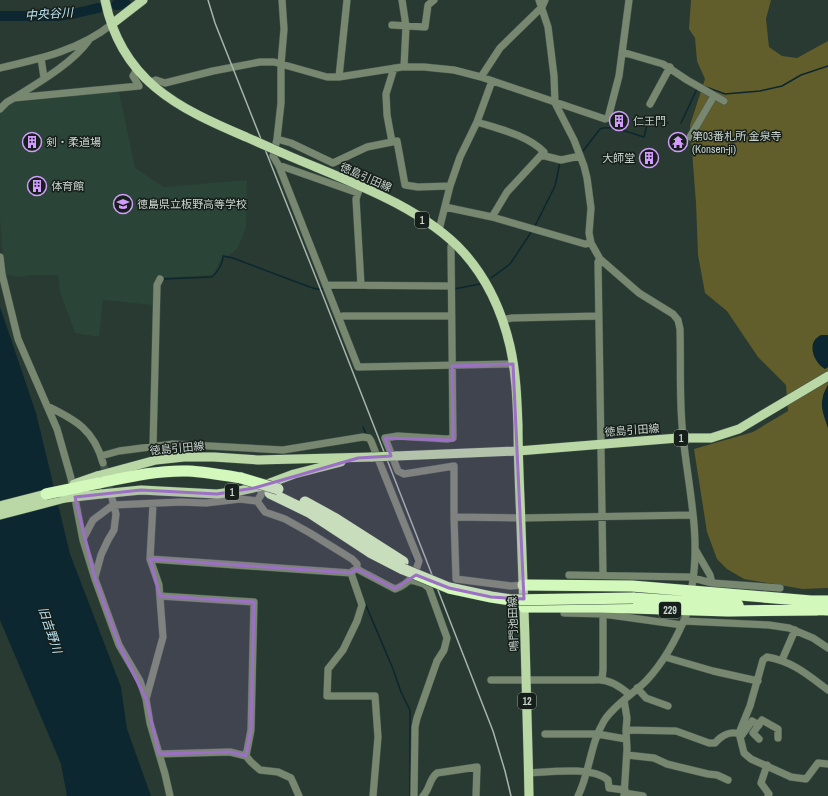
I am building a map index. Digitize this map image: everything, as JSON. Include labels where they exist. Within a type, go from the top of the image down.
[{"type":"highway","points":[[46,494],[99,485],[142,475],[187,471],[212,473],[270,489],[309,512],[370,552],[450,583],[512,594],[633,595],[814,605],[828,610]]},
{"type":"highway","points":[[65,498],[99,485]]},
{"type":"highway","name":"229","points":[[523,585],[632,586],[814,605]]},
{"type":"highway","points":[[814,605],[828,601]]},
{"type":"highway","name":"229","points":[[524,607],[600,607],[736,611],[814,605]]},
{"type":"main road","name":"徳島引田線","points":[[105,0],[118,41],[137,69],[149,83],[168,98],[210,122],[246,136],[359,190],[394,202],[438,230],[463,253],[487,284],[502,320],[510,346],[517,395],[518,450]]},
{"type":"main road","points":[[112,24],[143,0]]},
{"type":"main road","name":"徳島引田線","points":[[99,485],[156,460],[184,457],[214,457],[258,460],[358,458],[518,450],[683,438],[711,438],[739,429],[828,376]]},
{"type":"main road","name":"鳴門池田線","points":[[518,450],[527,681],[529,796]]},
{"type":"main road","name":"徳島引田線","points":[[99,485],[141,490],[217,494],[270,489],[294,474],[358,458]]},
{"type":"main road","points":[[0,506],[46,494]]},
{"type":"main road","points":[[0,515],[65,498]]},
{"type":"street","points":[[282,0],[284,29],[281,64],[281,103],[277,139],[273,156],[279,166],[358,367],[513,364]]},
{"type":"street","points":[[339,77],[347,0]]},
{"type":"street","points":[[402,0],[406,26],[404,67]]},
{"type":"street","points":[[392,25],[425,27],[428,5],[434,0]]},
{"type":"street","points":[[149,83],[156,80],[165,83],[213,71],[260,62],[281,64],[327,77],[339,77],[394,68],[424,66],[454,70],[481,77],[605,119],[608,118],[619,76],[629,0]]},
{"type":"street","points":[[481,77],[500,48],[542,2]]},
{"type":"street","points":[[542,2],[549,35],[554,76],[555,103],[580,156],[590,190],[591,208],[589,233],[591,243],[600,259],[639,293],[673,314],[678,320],[680,329],[683,438],[693,515],[695,549],[693,582]]},
{"type":"street","points":[[0,68],[60,52],[89,40],[112,24]]},
{"type":"street","points":[[0,109],[7,102],[44,78],[82,49],[89,40]]},
{"type":"street","points":[[622,52],[664,64],[699,87],[724,101]]},
{"type":"street","points":[[41,58],[44,78]]},
{"type":"street","points":[[650,104],[670,67]]},
{"type":"street","points":[[392,142],[387,115],[386,94],[394,68]]},
{"type":"street","points":[[14,98],[139,86],[132,76],[137,69]]},
{"type":"street","points":[[438,230],[450,186],[460,157],[477,122],[492,81]]},
{"type":"street","points":[[690,137],[714,96]]},
{"type":"street","points":[[477,122],[515,134],[528,140],[544,152],[507,192],[492,217]]},
{"type":"street","points":[[277,139],[291,143],[333,163],[367,147],[397,141],[405,185],[450,186]]},
{"type":"street","points":[[541,155],[561,160],[580,156]]},
{"type":"street","points":[[279,166],[359,190],[356,199],[361,285]]},
{"type":"street","points":[[444,207],[492,217],[585,244],[591,243]]},
{"type":"street","points":[[452,243],[452,438],[447,440],[398,436],[385,438],[398,471],[404,474],[454,466],[456,579],[511,586],[523,585]]},
{"type":"street","points":[[0,257],[2,274],[18,339],[57,429],[71,478],[82,539],[119,645],[140,681],[146,699],[150,723],[170,796]]},
{"type":"street","points":[[600,259],[598,262],[598,316],[603,575]]},
{"type":"street","points":[[153,446],[157,285],[160,279]]},
{"type":"street","points":[[327,287],[361,285],[451,286]]},
{"type":"street","points":[[343,316],[451,316]]},
{"type":"street","points":[[502,320],[512,318],[598,316]]},
{"type":"street","points":[[47,406],[69,417],[86,431],[92,437],[102,459],[119,451],[173,444],[283,450],[363,437],[368,438],[419,561],[417,570],[411,580],[404,586],[395,589],[354,571],[150,559]]},
{"type":"street","points":[[258,449],[258,460]]},
{"type":"street","points":[[257,501],[261,494],[270,489]]},
{"type":"street","points":[[82,539],[93,520],[112,501],[153,504],[180,502],[206,503],[240,499],[257,501],[265,512],[285,519],[352,560],[356,564],[354,571],[362,605],[357,621],[343,650],[328,669],[327,696],[375,696],[378,737],[374,796]]},
{"type":"street","points":[[95,579],[101,555],[114,530],[116,514],[112,501]]},
{"type":"street","points":[[146,699],[163,637],[159,585],[150,559],[153,504]]},
{"type":"street","points":[[454,517],[521,518],[693,515]]},
{"type":"street","points":[[695,549],[710,575],[712,583]]},
{"type":"street","points":[[569,575],[603,575],[780,588]]},
{"type":"street","points":[[411,580],[424,584],[429,588],[447,638],[444,650],[437,661],[414,727],[414,796]]},
{"type":"street","points":[[160,596],[254,602],[251,730],[246,756]]},
{"type":"street","points":[[564,613],[603,614],[683,623],[769,625],[795,630],[813,638],[828,648]]},
{"type":"street","points":[[602,679],[604,670],[603,614]]},
{"type":"street","points":[[578,796],[584,784],[597,734],[604,720],[645,682],[665,657],[687,614]]},
{"type":"street","points":[[782,660],[795,630]]},
{"type":"street","points":[[665,657],[714,671],[758,681]]},
{"type":"street","points":[[828,690],[808,675],[782,660],[767,657],[763,660],[750,706],[739,734],[744,752],[751,759],[791,777],[806,779],[818,764],[828,764]]},
{"type":"street","points":[[490,680],[527,681],[602,679],[624,689],[630,695]]},
{"type":"street","points":[[637,688],[646,698],[668,706]]},
{"type":"street","points":[[624,700],[627,718],[627,755],[624,793]]},
{"type":"street","points":[[759,739],[753,733],[762,720],[778,729],[778,738]]},
{"type":"street","points":[[626,730],[676,731],[710,743],[715,743],[720,737],[728,734],[742,735],[752,721],[759,725]]},
{"type":"street","points":[[545,734],[597,734],[626,739]]},
{"type":"street","points":[[159,754],[230,752],[246,756],[250,762],[260,770],[278,772],[292,778],[299,796]]},
{"type":"street","points":[[627,755],[654,758],[667,764],[717,775],[728,780]]},
{"type":"street","points":[[767,765],[760,783],[769,794],[768,796]]},
{"type":"street","points":[[423,796],[429,787],[432,777],[437,773],[477,767],[476,796]]},
{"type":"street","points":[[528,773],[587,771],[608,780],[609,788],[624,793],[643,796]]},
{"type":"highlighted area","points":[[513,364],[524,599],[491,597],[449,588],[416,575],[395,589],[357,569],[351,573],[150,559],[160,596],[254,602],[251,730],[246,756],[230,752],[159,754],[146,699],[119,645],[95,579],[75,497],[141,490],[217,494],[254,488],[358,458],[391,456],[385,438],[453,440],[452,366]]},
{"type":"shaded area","points":[[691,0],[771,0],[766,19],[769,47],[782,56],[797,58],[828,41],[828,335],[821,335],[825,369],[828,367],[828,385],[823,395],[828,428],[828,588],[803,589],[744,579],[727,569],[717,559],[707,532],[694,449],[753,432],[788,411],[786,385],[758,357],[727,311],[705,293],[698,255],[690,125],[705,79],[697,61],[695,38],[689,29]]},
{"type":"shaded area","name":"徳島県立板野高等学校","points":[[119,91],[135,168],[164,187],[247,180],[246,228],[237,249],[228,256],[223,255],[213,275],[157,278],[153,305],[103,300],[99,337],[75,333],[60,292],[58,275],[33,275],[20,277],[6,275],[4,272],[0,219],[0,113],[11,103]]},
{"type":"water","name":"旧吉野川","points":[[0,307],[36,413],[70,554],[121,687],[127,729],[151,796],[67,796],[61,764],[0,620]]},
{"type":"water","points":[[821,335],[828,335],[828,367],[825,369],[817,362],[813,352],[814,342],[816,338]]},
{"type":"water","points":[[828,385],[828,428],[822,402]]},
{"type":"waterway","name":"中央谷川","points":[[116,5],[126,4]]},
{"type":"waterway","name":"中央谷川","points":[[0,16],[57,16],[98,8]]},
{"type":"waterway","points":[[706,87],[725,94],[760,91],[782,86],[801,75],[828,66]]},
{"type":"waterway","points":[[681,123],[697,89]]},
{"type":"waterway","points":[[583,151],[600,129],[610,128],[644,137],[647,125],[651,119],[668,123]]},
{"type":"waterway","points":[[535,226],[555,186],[560,162]]},
{"type":"waterway","points":[[491,278],[510,264],[532,231]]},
{"type":"waterway","points":[[163,279],[211,277],[219,268],[223,256],[233,258],[316,289],[324,289]]},
{"type":"waterway","points":[[454,289],[480,284]]},
{"type":"waterway","points":[[330,289],[366,289]]},
{"type":"waterway","points":[[363,427],[366,434]]},
{"type":"waterway","points":[[412,554],[415,563]]},
{"type":"waterway","points":[[362,569],[363,568],[368,571]]},
{"type":"waterway","points":[[378,576],[394,585]]},
{"type":"waterway","points":[[365,603],[393,669],[401,692],[410,710],[410,796]]},
{"type":"tunnel","points":[[103,463],[112,498]]},
{"type":"railway","points":[[208,0],[215,23],[493,731],[511,796]]},
{"type":"place","name":"仁王門","points":[[619,121]]},
{"type":"place","name":"剣・柔道場","points":[[32,142]]},
{"type":"place","name":"第03番札所 金泉寺 (Konsen-ji)","points":[[678,142]]},
{"type":"place","name":"大師堂","points":[[649,158]]},
{"type":"place","name":"体育館","points":[[37,186]]},
{"type":"place","name":"徳島県立板野高等学校","points":[[123,204]]}]
